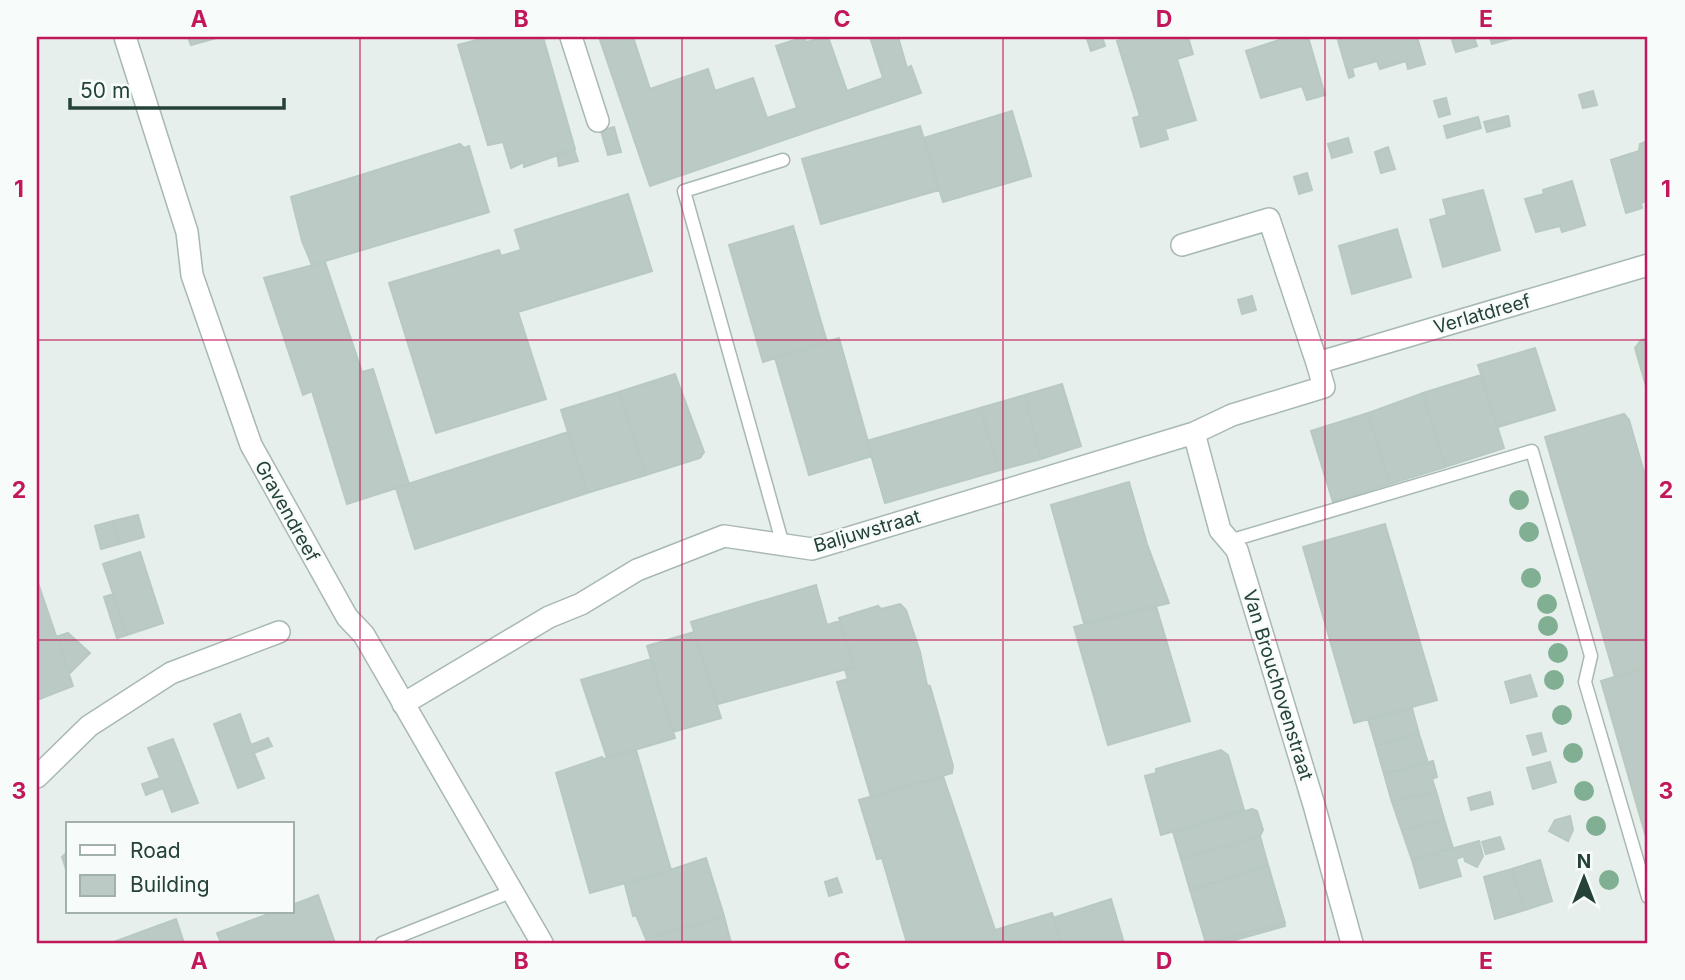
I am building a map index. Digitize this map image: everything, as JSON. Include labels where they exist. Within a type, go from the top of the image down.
[{"type":"street","name":"Gravendreef","points":[[125,37],[187,232],[192,275],[251,445],[337,600],[364,635],[542,943]]},
{"type":"street","points":[[571,37],[598,121]]},
{"type":"street","points":[[1182,245],[1269,219],[1324,387],[1231,415],[1194,433]]},
{"type":"street","name":"Verlatdreef","points":[[1317,363],[1648,265]]},
{"type":"street","name":"Baljuwstraat","points":[[403,704],[549,617],[581,604],[637,570],[724,536],[812,549],[1194,433]]},
{"type":"street","name":"Van Brouchovenstraat","points":[[1194,433],[1220,530],[1237,550],[1352,943]]},
{"type":"street","points":[[37,777],[89,726],[171,673],[279,632]]},
{"type":"lane","points":[[783,160],[684,191],[783,545]]},
{"type":"lane","points":[[1229,541],[1532,451],[1591,656],[1585,682],[1648,897]]},
{"type":"lane","points":[[382,943],[513,891]]},
{"type":"building","points":[[188,37],[220,37],[191,45]]},
{"type":"building","points":[[488,37],[543,37],[575,149],[524,167],[524,162],[511,168],[503,142],[488,145],[458,45]]},
{"type":"building","points":[[599,37],[633,37],[650,89],[708,69],[715,91],[753,78],[767,118],[797,108],[776,46],[804,37],[806,42],[828,37],[847,91],[883,78],[870,37],[898,37],[907,68],[911,66],[921,93],[650,186]]},
{"type":"building","points":[[1102,37],[1105,46],[1091,51],[1087,39]]},
{"type":"building","points":[[1132,37],[1188,37],[1193,54],[1177,59],[1196,120],[1165,129],[1168,139],[1141,147],[1133,118],[1140,116],[1117,41]]},
{"type":"building","points":[[1288,37],[1308,37],[1325,95],[1307,100],[1302,86],[1261,98],[1246,51]]},
{"type":"building","points":[[1337,37],[1417,37],[1425,64],[1408,69],[1406,61],[1380,69],[1377,61],[1352,68],[1354,76],[1349,78]]},
{"type":"building","points":[[1451,37],[1474,37],[1477,46],[1456,52]]},
{"type":"building","points":[[1490,37],[1517,37],[1492,44]]},
{"type":"building","points":[[1593,91],[1597,105],[1583,108],[1579,95]]},
{"type":"building","points":[[1446,98],[1450,114],[1439,117],[1434,101]]},
{"type":"building","points":[[1012,111],[1031,176],[943,202],[924,138]]},
{"type":"building","points":[[1508,116],[1510,126],[1487,132],[1484,122]]},
{"type":"building","points":[[1478,117],[1481,128],[1447,138],[1444,126]]},
{"type":"building","points":[[920,126],[939,190],[821,224],[802,159]]},
{"type":"building","points":[[614,127],[621,152],[608,155],[601,131]]},
{"type":"building","points":[[1348,138],[1352,152],[1332,158],[1328,144]]},
{"type":"building","points":[[1648,141],[1648,200],[1641,203],[1642,208],[1626,213],[1611,160],[1639,151],[1640,144]]},
{"type":"building","points":[[460,144],[464,148],[469,146],[489,212],[312,265],[302,241],[291,197]]},
{"type":"building","points":[[1388,147],[1395,169],[1381,173],[1375,152]]},
{"type":"building","points":[[574,149],[578,161],[559,166],[557,153]]},
{"type":"building","points":[[1307,173],[1312,190],[1299,194],[1294,177]]},
{"type":"building","points":[[1572,181],[1585,225],[1562,232],[1560,226],[1536,232],[1525,199],[1544,194],[1543,190]]},
{"type":"building","points":[[1483,190],[1500,250],[1443,267],[1430,220],[1447,215],[1443,200]]},
{"type":"building","points":[[628,194],[652,271],[518,312],[546,399],[436,433],[389,283],[499,250],[501,256],[521,250],[515,230]]},
{"type":"building","points":[[793,226],[827,342],[763,362],[729,245]]},
{"type":"building","points":[[1397,229],[1411,277],[1352,294],[1339,246]]},
{"type":"building","points":[[325,262],[362,372],[373,369],[409,484],[347,504],[312,391],[303,395],[264,278]]},
{"type":"building","points":[[1252,296],[1256,310],[1242,314],[1238,300]]},
{"type":"building","points":[[839,338],[872,456],[809,475],[775,358]]},
{"type":"building","points":[[1648,338],[1648,393],[1635,348],[1641,340]]},
{"type":"building","points":[[1535,348],[1555,410],[1498,427],[1478,365]]},
{"type":"building","points":[[675,374],[704,452],[700,458],[646,475],[619,392]]},
{"type":"building","points":[[1481,375],[1504,448],[1445,467],[1423,393]]},
{"type":"building","points":[[1062,384],[1081,446],[1041,459],[1025,395]]},
{"type":"building","points":[[619,392],[646,475],[587,493],[561,410]]},
{"type":"building","points":[[1423,393],[1445,467],[1390,484],[1368,413]]},
{"type":"building","points":[[1025,395],[1041,459],[1000,470],[980,408]]},
{"type":"building","points":[[980,408],[1000,470],[885,503],[867,441]]},
{"type":"building","points":[[1368,413],[1390,484],[1333,502],[1311,431]]},
{"type":"building","points":[[1624,414],[1629,420],[1648,486],[1648,667],[1615,677],[1545,437]]},
{"type":"building","points":[[568,432],[587,493],[415,549],[396,488]]},
{"type":"building","points":[[1129,482],[1147,544],[1169,603],[1084,623],[1051,505]]},
{"type":"building","points":[[138,515],[144,537],[119,544],[113,521]]},
{"type":"building","points":[[113,521],[119,544],[101,549],[95,526]]},
{"type":"building","points":[[1385,524],[1437,700],[1354,723],[1303,547]]},
{"type":"building","points":[[140,552],[163,623],[127,635],[103,564]]},
{"type":"building","points":[[37,580],[73,686],[37,700]]},
{"type":"building","points":[[816,585],[827,625],[839,621],[854,667],[718,704],[691,622]]},
{"type":"building","points":[[113,594],[127,635],[117,638],[104,597]]},
{"type":"building","points":[[900,604],[906,610],[920,652],[927,685],[930,686],[953,766],[952,773],[871,797],[837,682],[848,679],[845,670],[854,667],[839,618],[878,606],[881,609]]},
{"type":"building","points":[[1156,606],[1190,721],[1108,745],[1074,627]]},
{"type":"building","points":[[694,632],[721,718],[673,732],[647,646]]},
{"type":"building","points":[[68,633],[90,653],[69,674],[56,637]]},
{"type":"building","points":[[651,659],[675,738],[607,758],[581,680]]},
{"type":"building","points":[[1648,667],[1648,844],[1601,681]]},
{"type":"building","points":[[1530,675],[1537,696],[1511,703],[1505,682]]},
{"type":"building","points":[[1412,708],[1419,734],[1376,746],[1368,719]]},
{"type":"building","points":[[240,714],[251,745],[268,738],[272,746],[254,753],[264,778],[238,788],[214,724]]},
{"type":"building","points":[[1541,733],[1546,751],[1533,755],[1527,736]]},
{"type":"building","points":[[1419,734],[1428,763],[1384,774],[1376,746]]},
{"type":"building","points":[[173,739],[198,803],[172,812],[163,788],[146,795],[142,784],[160,778],[148,748]]},
{"type":"building","points":[[636,750],[671,870],[590,893],[556,773],[602,757],[603,759]]},
{"type":"building","points":[[1221,750],[1228,755],[1244,810],[1161,835],[1145,776],[1156,773],[1156,769]]},
{"type":"building","points":[[1433,761],[1437,777],[1432,779],[1436,791],[1392,802],[1384,774]]},
{"type":"building","points":[[1550,762],[1556,782],[1533,789],[1527,768]]},
{"type":"building","points":[[943,776],[995,930],[991,936],[993,943],[907,943],[882,858],[877,859],[859,800]]},
{"type":"building","points":[[1436,791],[1444,819],[1402,831],[1392,802]]},
{"type":"building","points":[[1490,792],[1493,804],[1471,810],[1468,798]]},
{"type":"building","points":[[1252,809],[1257,811],[1263,830],[1260,836],[1181,859],[1173,832]]},
{"type":"building","points":[[1570,816],[1573,830],[1568,841],[1549,831],[1555,820]]},
{"type":"building","points":[[1444,819],[1453,848],[1412,860],[1402,831]]},
{"type":"building","points":[[1260,836],[1268,865],[1190,890],[1181,859]]},
{"type":"building","points":[[1500,837],[1504,849],[1486,854],[1482,842]]},
{"type":"building","points":[[1479,841],[1483,856],[1477,867],[1465,861],[1464,856],[1456,859],[1461,876],[1420,888],[1412,860]]},
{"type":"building","points":[[66,853],[66,869],[62,857]]},
{"type":"building","points":[[706,858],[724,916],[646,939],[636,915],[633,916],[625,885]]},
{"type":"building","points":[[1540,860],[1552,901],[1525,910],[1512,869]]},
{"type":"building","points":[[1268,865],[1285,926],[1225,943],[1206,943],[1190,890]]},
{"type":"building","points":[[1268,865],[1285,923],[1206,943],[1190,890]]},
{"type":"building","points":[[1512,869],[1525,910],[1495,919],[1484,877]]},
{"type":"building","points":[[837,878],[842,892],[829,896],[825,882]]},
{"type":"building","points":[[318,895],[335,943],[221,943],[217,933],[269,914],[294,914],[294,904]]},
{"type":"building","points":[[1111,899],[1124,943],[1062,943],[1053,918]]},
{"type":"building","points":[[1052,913],[1062,943],[993,943],[991,936],[995,930]]},
{"type":"building","points":[[724,916],[731,943],[647,943],[646,939]]},
{"type":"building","points":[[176,919],[184,943],[111,943]]}]
